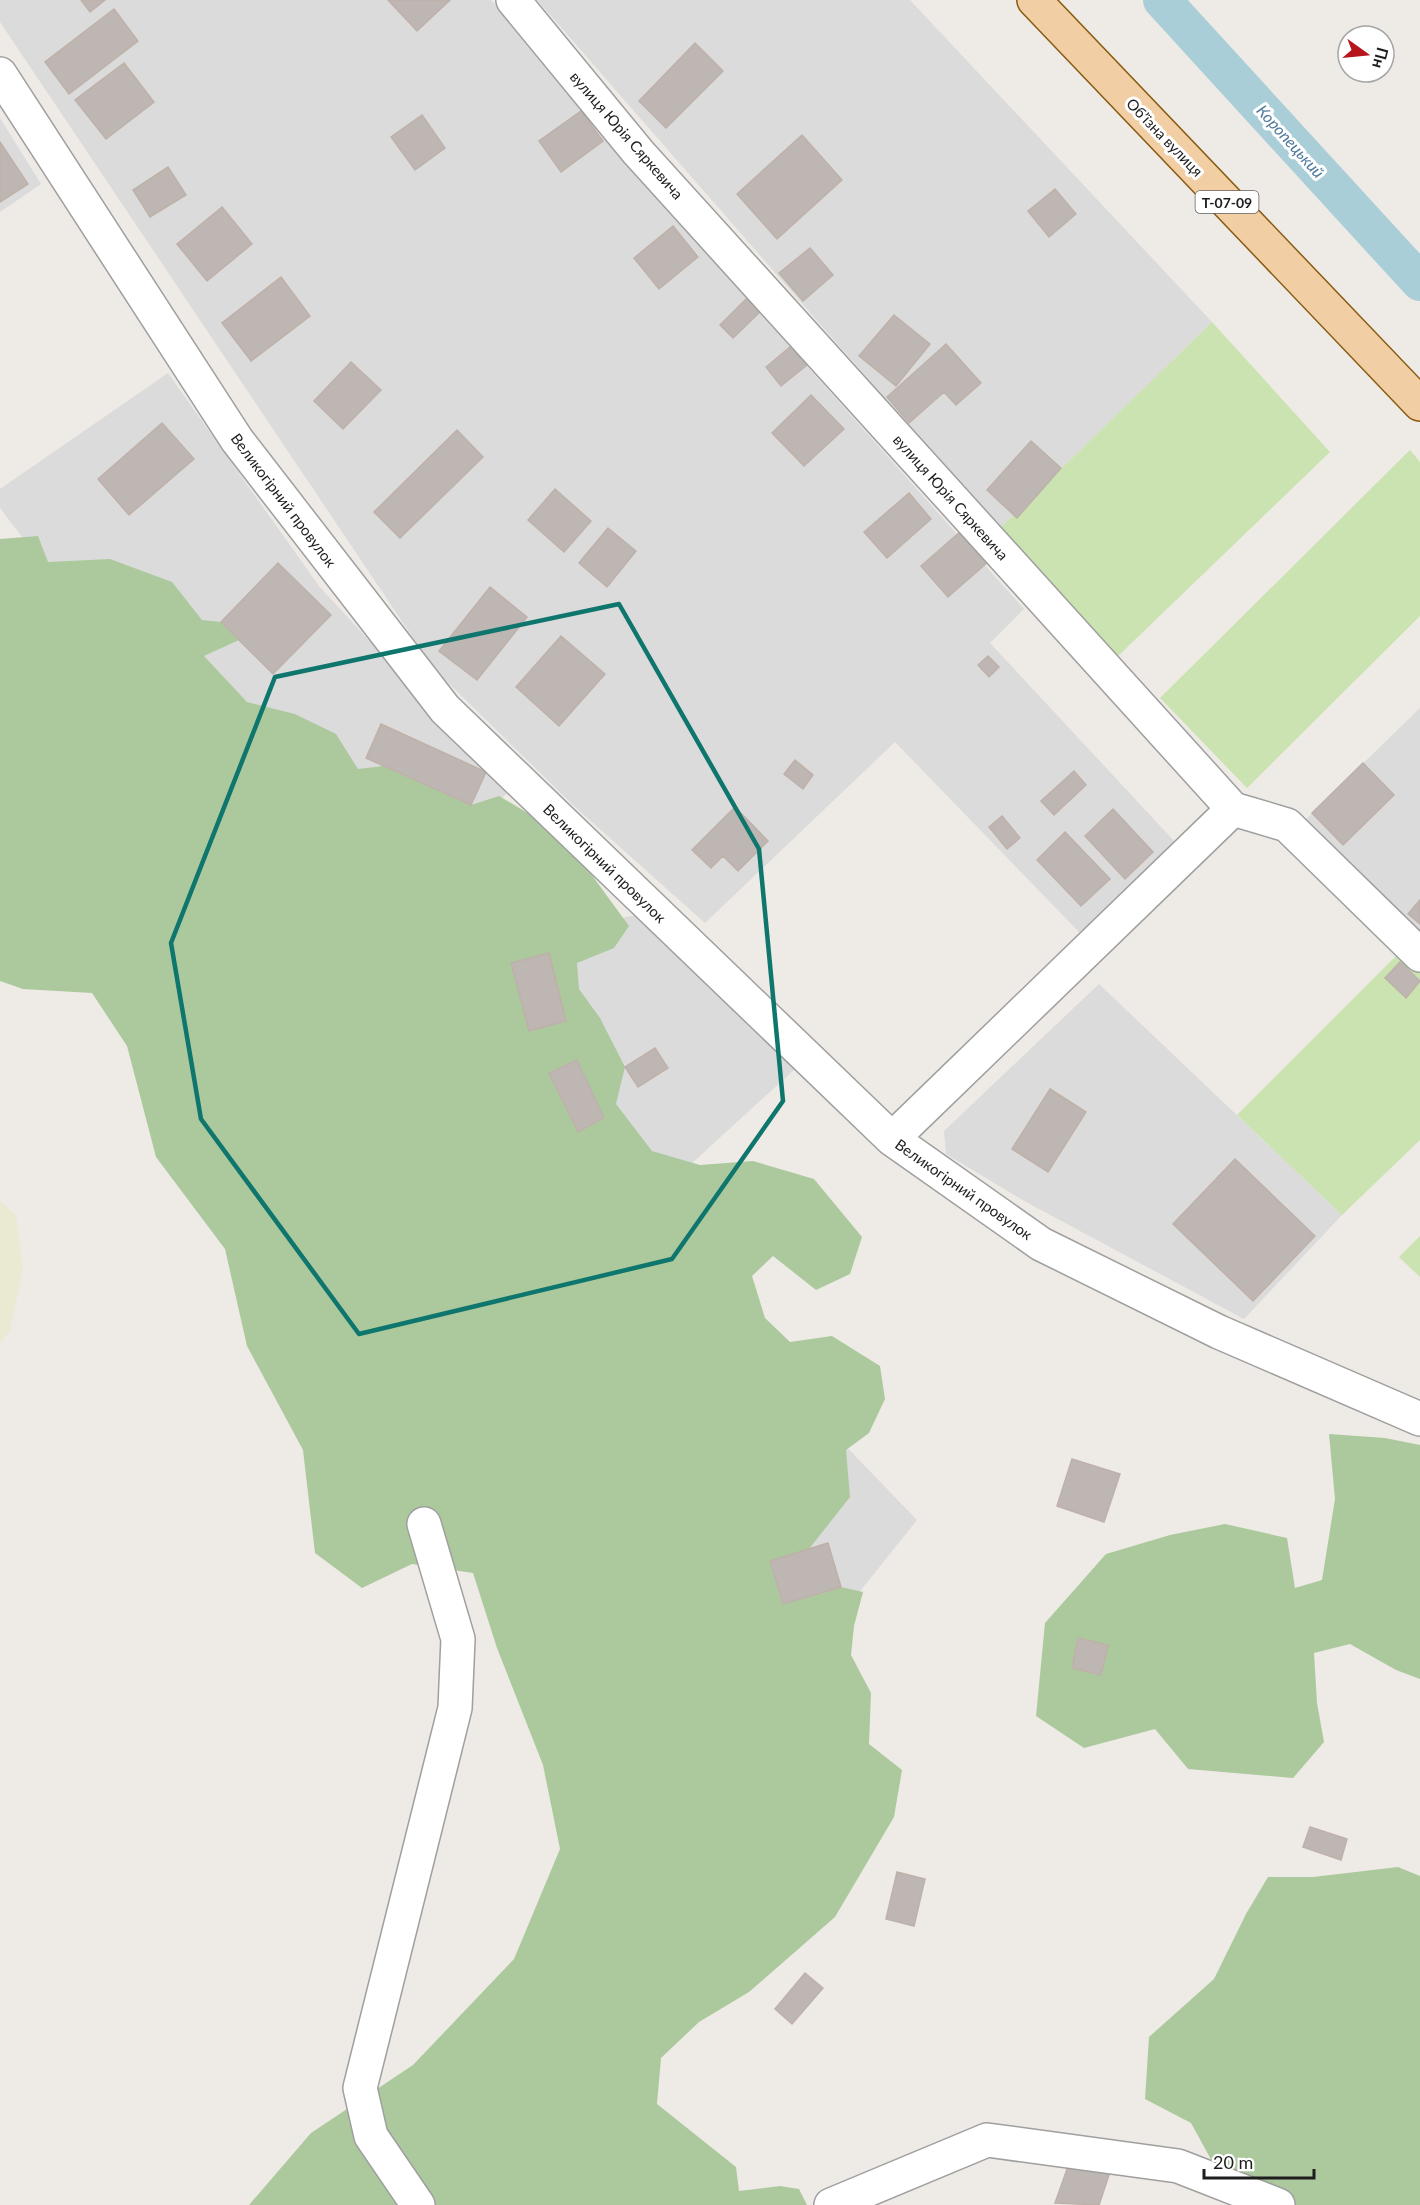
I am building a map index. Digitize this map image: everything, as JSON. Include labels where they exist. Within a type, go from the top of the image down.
[{"type":"main road","name":"Обʼїзна вулиця","points":[[1034,0],[1420,404]]},
{"type":"street","name":"вулиця Юрія Сяркевича","points":[[513,0],[638,152],[1233,809]]},
{"type":"street","name":"Великогірний провулок","points":[[0,74],[237,440],[445,709],[892,1139],[1041,1244],[1219,1332],[1420,1419]]},
{"type":"street","points":[[892,1139],[1233,809],[1287,825],[1420,955]]},
{"type":"street","points":[[418,2205],[371,2136],[360,2088],[455,1708],[458,1639],[424,1524]]},
{"type":"street","points":[[831,2205],[987,2140],[1178,2166],[1278,2205]]},
{"type":"highlighted area","points":[[619,604],[759,849],[783,1101],[672,1259],[359,1334],[201,1119],[171,943],[275,677]]},
{"type":"shaded area","points":[[0,0],[491,0],[620,157],[1024,609],[990,643],[1175,842],[1081,934],[895,742],[705,923],[574,806],[434,669],[0,22]]},
{"type":"shaded area","points":[[537,0],[910,0],[1212,322],[999,529]]},
{"type":"shaded area","points":[[0,118],[41,184],[0,212]]},
{"type":"shaded area","points":[[168,373],[319,586],[508,792],[445,856],[70,600],[0,508],[0,489]]},
{"type":"shaded area","points":[[1420,708],[1420,936],[1303,822]]},
{"type":"shaded area","points":[[641,914],[795,1069],[620,1229],[498,943]]},
{"type":"shaded area","points":[[1099,984],[1342,1215],[1244,1319],[1026,1202],[946,1154],[944,1131]]},
{"type":"shaded area","points":[[833,1433],[917,1520],[833,1625],[782,1643],[727,1537]]},
{"type":"green space","points":[[1212,322],[1330,452],[1116,658],[999,529]]},
{"type":"green space","points":[[1410,450],[1420,462],[1420,616],[1247,788],[1160,698]]},
{"type":"green space","points":[[38,536],[48,562],[110,559],[172,582],[202,620],[221,622],[239,640],[204,656],[247,702],[295,714],[336,734],[358,769],[383,766],[471,805],[499,796],[531,815],[583,863],[629,926],[614,948],[577,963],[579,989],[600,1018],[625,1067],[616,1104],[652,1151],[700,1165],[753,1161],[814,1179],[862,1237],[850,1274],[816,1290],[773,1256],[752,1276],[765,1318],[790,1342],[832,1336],[880,1366],[885,1399],[869,1433],[846,1450],[850,1497],[809,1549],[771,1561],[783,1604],[841,1587],[863,1592],[854,1626],[851,1655],[871,1693],[869,1744],[902,1770],[894,1817],[835,1917],[749,1992],[699,2022],[661,2058],[657,2104],[736,2167],[739,2191],[780,2186],[799,2189],[807,2205],[249,2205],[311,2133],[413,2065],[514,1959],[560,1849],[543,1765],[497,1648],[473,1573],[412,1564],[362,1588],[315,1553],[303,1450],[247,1346],[225,1249],[156,1157],[127,1046],[92,993],[23,989],[0,981],[0,539]]},
{"type":"green space","points":[[1403,949],[1420,966],[1420,1140],[1342,1215],[1237,1115]]},
{"type":"green space","points":[[0,1201],[16,1216],[23,1268],[10,1331],[0,1343]]},
{"type":"green space","points":[[1420,1236],[1420,1277],[1399,1257]]},
{"type":"green space","points":[[1329,1434],[1385,1438],[1420,1445],[1420,1679],[1396,1670],[1350,1644],[1314,1653],[1317,1703],[1324,1742],[1293,1778],[1188,1769],[1155,1729],[1084,1748],[1036,1716],[1045,1623],[1106,1554],[1170,1535],[1225,1524],[1287,1538],[1295,1588],[1322,1580],[1335,1499]]},
{"type":"green space","points":[[1398,1867],[1420,1876],[1420,2205],[1236,2205],[1191,2123],[1145,2099],[1149,2037],[1214,1979],[1246,1914],[1268,1877],[1313,1877]]},
{"type":"building","points":[[81,0],[105,0],[90,12]]},
{"type":"building","points":[[388,0],[450,0],[417,31]]},
{"type":"building","points":[[114,9],[138,41],[69,94],[45,62]]},
{"type":"building","points":[[695,43],[723,71],[666,128],[639,101]]},
{"type":"building","points":[[124,63],[154,102],[106,139],[75,100]]},
{"type":"building","points":[[581,111],[603,141],[561,172],[539,141]]},
{"type":"building","points":[[422,115],[445,148],[415,170],[391,137]]},
{"type":"building","points":[[802,135],[842,180],[777,239],[737,194]]},
{"type":"building","points":[[0,142],[28,184],[0,202]]},
{"type":"building","points":[[168,167],[186,195],[150,217],[133,190]]},
{"type":"building","points":[[1055,189],[1076,214],[1049,237],[1028,211]]},
{"type":"building","points":[[222,207],[252,244],[207,281],[177,244]]},
{"type":"building","points":[[673,226],[698,257],[659,289],[634,258]]},
{"type":"building","points":[[810,248],[833,275],[803,301],[779,273]]},
{"type":"building","points":[[281,277],[310,316],[251,361],[222,323]]},
{"type":"building","points":[[749,296],[762,310],[733,338],[720,325]]},
{"type":"building","points":[[894,315],[930,344],[896,386],[859,356]]},
{"type":"building","points":[[796,342],[812,361],[781,386],[766,367]]},
{"type":"building","points":[[946,344],[981,383],[956,405],[944,392],[909,423],[887,397]]},
{"type":"building","points":[[351,362],[381,390],[343,429],[314,401]]},
{"type":"building","points":[[811,395],[844,429],[804,466],[772,433]]},
{"type":"building","points":[[162,423],[194,459],[129,515],[98,479]]},
{"type":"building","points":[[457,430],[483,457],[400,538],[374,512]]},
{"type":"building","points":[[1031,441],[1061,468],[1017,518],[987,490]]},
{"type":"building","points":[[555,489],[591,521],[564,552],[528,520]]},
{"type":"building","points":[[909,493],[931,519],[887,558],[864,532]]},
{"type":"building","points":[[969,524],[996,555],[948,597],[921,566]]},
{"type":"building","points":[[608,528],[636,551],[607,587],[579,563]]},
{"type":"building","points":[[278,563],[331,615],[273,674],[221,622]]},
{"type":"building","points":[[490,587],[527,617],[477,680],[439,651]]},
{"type":"building","points":[[561,636],[605,674],[559,726],[516,687]]},
{"type":"building","points":[[988,656],[999,667],[989,677],[978,665]]},
{"type":"building","points":[[381,724],[486,772],[471,805],[366,758]]},
{"type":"building","points":[[795,760],[813,775],[803,789],[784,774]]},
{"type":"building","points":[[1363,763],[1394,795],[1343,845],[1312,813]]},
{"type":"building","points":[[1074,771],[1086,785],[1054,815],[1041,801]]},
{"type":"building","points":[[735,807],[768,841],[738,871],[723,856],[711,868],[692,850]]},
{"type":"building","points":[[1113,809],[1153,852],[1125,879],[1085,836]]},
{"type":"building","points":[[1002,816],[1020,838],[1007,849],[989,827]]},
{"type":"building","points":[[1065,832],[1110,879],[1081,906],[1037,860]]},
{"type":"building","points":[[1420,900],[1420,924],[1408,914]]},
{"type":"building","points":[[549,953],[566,1021],[529,1031],[511,963]]},
{"type":"building","points":[[1400,962],[1420,981],[1406,998],[1385,978]]},
{"type":"building","points":[[655,1048],[668,1068],[638,1087],[625,1067]]},
{"type":"building","points":[[577,1060],[604,1118],[578,1132],[549,1073]]},
{"type":"building","points":[[1050,1089],[1086,1112],[1048,1172],[1012,1149]]},
{"type":"building","points":[[1235,1159],[1315,1236],[1253,1301],[1173,1224]]},
{"type":"building","points":[[1072,1459],[1120,1474],[1104,1522],[1057,1506]]},
{"type":"building","points":[[828,1543],[841,1587],[783,1604],[770,1561]]},
{"type":"building","points":[[1078,1638],[1108,1645],[1101,1675],[1072,1668]]},
{"type":"building","points":[[1310,1827],[1347,1839],[1341,1860],[1303,1847]]},
{"type":"building","points":[[897,1872],[925,1879],[914,1926],[886,1919]]},
{"type":"building","points":[[805,1973],[823,1988],[792,2024],[775,2009]]},
{"type":"building","points":[[1071,2158],[1110,2172],[1099,2205],[1055,2203]]},
{"type":"waterway","name":"Коропецький","points":[[1162,0],[1420,282]]}]
